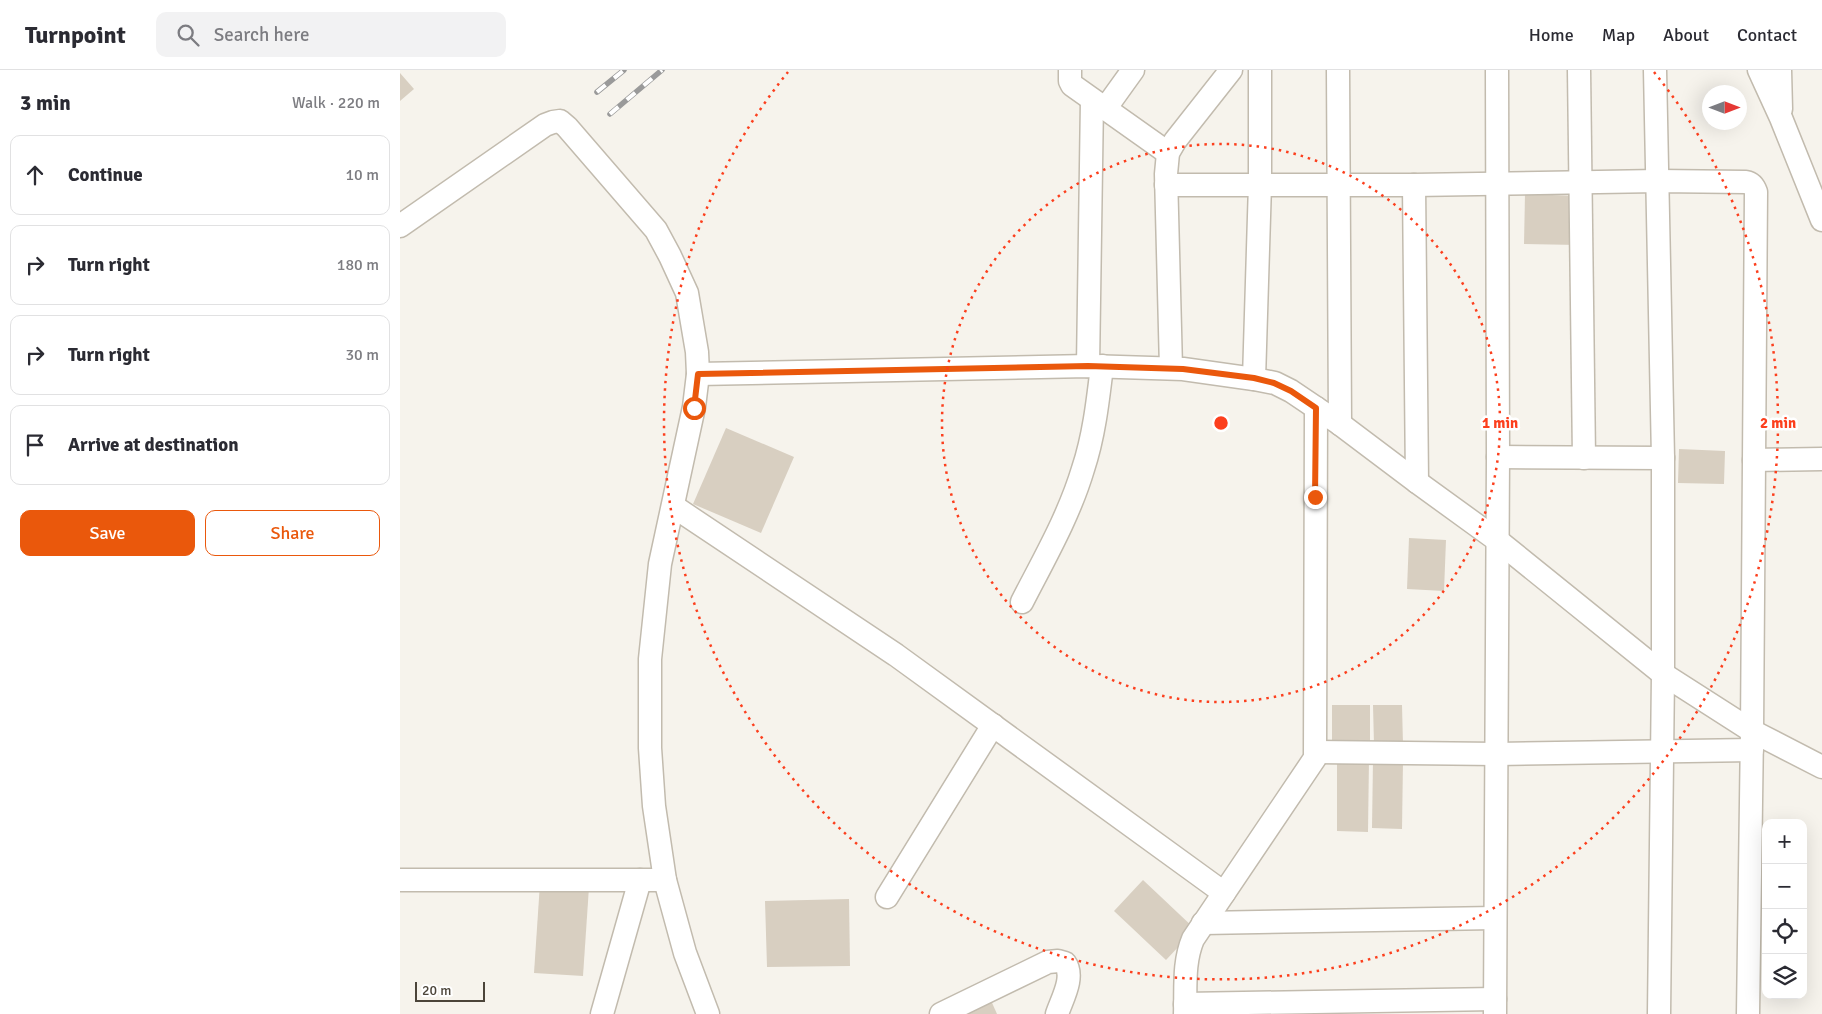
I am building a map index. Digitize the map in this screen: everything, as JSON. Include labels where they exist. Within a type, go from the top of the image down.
[{"type":"street","points":[[1070,70],[1072,85],[1168,153]]},
{"type":"street","points":[[1022,602],[1059,530],[1084,469],[1096,413],[1098,104],[1133,70]]},
{"type":"street","points":[[1172,368],[1166,185],[1168,153],[1175,141],[1231,70]]},
{"type":"street","points":[[1254,378],[1260,184],[1260,70]]},
{"type":"street","points":[[1338,70],[1340,424]]},
{"type":"street","points":[[1316,408],[1316,752],[1312,764],[1203,923],[1188,953],[1185,1009],[1495,1007],[1498,457],[1497,70]]},
{"type":"street","points":[[1579,70],[1584,458]]},
{"type":"street","points":[[1655,70],[1663,458],[1663,674],[1659,1014]]},
{"type":"street","points":[[1759,70],[1782,118],[1822,220]]},
{"type":"street","points":[[1780,70],[1782,118]]},
{"type":"street","points":[[400,226],[544,125],[560,121],[656,230],[687,293],[697,352],[698,374],[694,408],[660,564],[650,659],[650,748],[654,806],[665,880],[685,952],[708,1014]]},
{"type":"street","points":[[1166,185],[1414,185],[1658,180],[1746,182],[1754,187],[1756,192],[1748,1014]]},
{"type":"street","points":[[1414,185],[1417,482]]},
{"type":"street","points":[[698,374],[1095,366],[1172,368],[1254,378],[1274,383],[1291,391],[1340,424],[1497,540],[1663,674],[1752,740],[1822,768]]},
{"type":"street","points":[[1498,457],[1663,458]]},
{"type":"street","points":[[1754,460],[1822,459]]},
{"type":"street","points":[[673,506],[896,656],[1224,893]]},
{"type":"street","points":[[887,897],[993,725]]},
{"type":"street","points":[[1316,752],[1497,754],[1661,750],[1752,740]]},
{"type":"street","points":[[400,880],[665,880]]},
{"type":"street","points":[[602,1014],[640,880]]},
{"type":"street","points":[[1203,923],[1495,918]]},
{"type":"street","points":[[941,1014],[1048,962],[1058,961],[1065,963],[1068,967],[1069,976],[1058,1014]]},
{"type":"building","points":[[400,73],[414,89],[400,101]]},
{"type":"building","points":[[1525,194],[1579,196],[1578,245],[1524,244]]},
{"type":"building","points":[[726,428],[794,457],[761,533],[693,504]]},
{"type":"building","points":[[1679,449],[1725,451],[1724,484],[1678,483]]},
{"type":"building","points":[[1409,538],[1446,540],[1444,591],[1407,589]]},
{"type":"building","points":[[1332,705],[1370,705],[1370,747],[1332,747]]},
{"type":"building","points":[[1373,705],[1402,705],[1403,745],[1374,745]]},
{"type":"building","points":[[1337,759],[1369,759],[1368,832],[1337,831]]},
{"type":"building","points":[[1373,760],[1403,761],[1402,829],[1372,828]]},
{"type":"building","points":[[1143,880],[1195,929],[1166,960],[1114,911]]},
{"type":"building","points":[[540,883],[589,887],[583,976],[534,973]]},
{"type":"building","points":[[849,899],[850,966],[767,967],[765,901]]},
{"type":"building","points":[[989,996],[997,1014],[952,1014]]},
{"type":"railway","points":[[597,92],[624,70]]},
{"type":"railway","points":[[610,114],[662,70]]},
{"type":"route","points":[[694,408],[698,374],[1088,366],[1183,369],[1254,378],[1274,383],[1291,391],[1316,408],[1315,497]]}]
